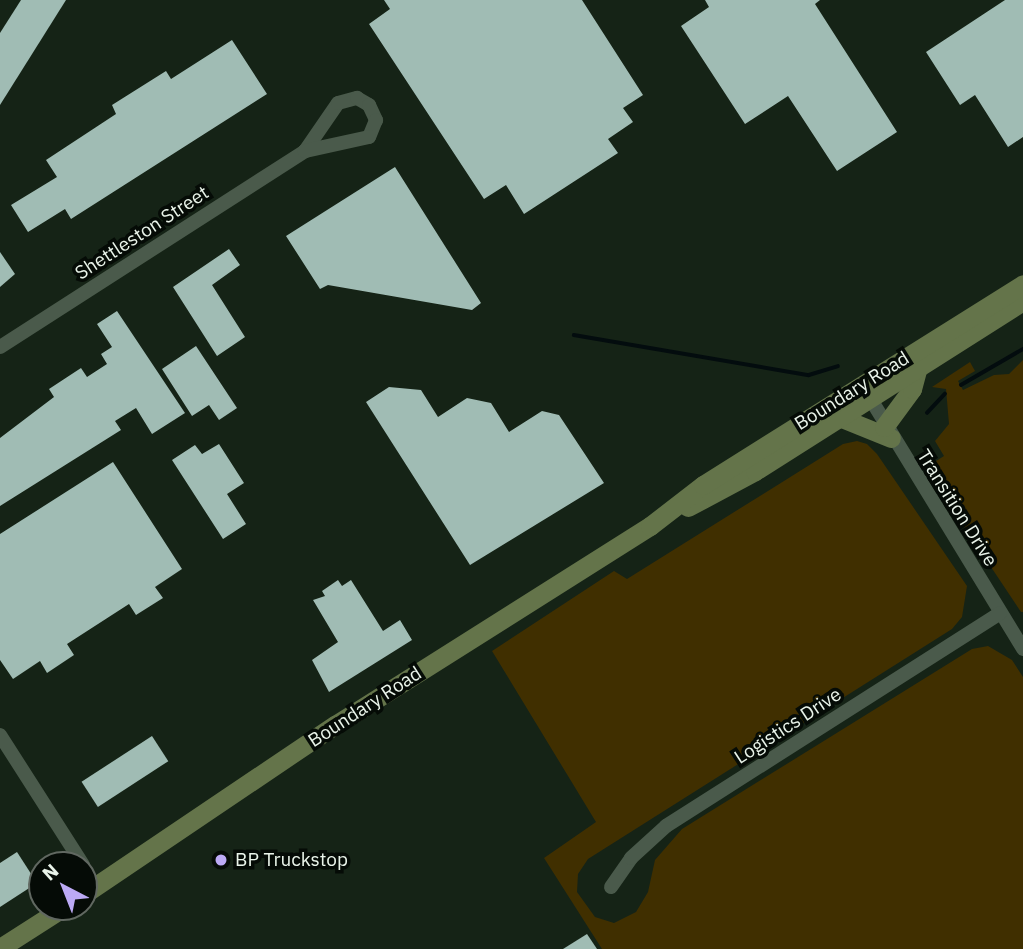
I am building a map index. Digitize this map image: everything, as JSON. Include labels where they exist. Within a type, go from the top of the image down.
[{"type":"main road","name":"Boundary Road","points":[[98,885],[335,725],[650,526],[702,485],[866,391],[1023,284]]},
{"type":"main road","name":"Boundary Road","points":[[650,526],[723,490],[839,417],[866,391],[918,367],[1023,301]]},
{"type":"main road","points":[[839,417],[887,432],[912,389],[918,367]]},
{"type":"main road","points":[[0,948],[42,921]]},
{"type":"street","name":"Shettleston Street","points":[[0,347],[305,151],[363,140],[375,126],[369,105],[357,98],[338,103],[305,151]]},
{"type":"street","name":"Transition Drive","points":[[866,391],[887,432],[1023,649]]},
{"type":"street","name":"Logistics Drive","points":[[611,887],[631,858],[666,826],[1000,613]]},
{"type":"street","points":[[0,735],[74,851]]},
{"type":"shaded area","points":[[1023,360],[1021,612],[925,468],[944,456],[935,441],[949,424],[946,389],[932,387],[970,362],[975,371],[958,381],[963,390],[994,375],[1009,374]]},
{"type":"shaded area","points":[[857,441],[867,444],[877,454],[967,586],[962,617],[952,629],[588,859],[578,874],[577,892],[595,917],[614,923],[636,912],[648,892],[655,860],[682,829],[972,649],[988,646],[1012,660],[1023,677],[1023,949],[602,949],[544,858],[596,822],[492,651],[614,571],[627,579],[843,444]]},
{"type":"building","points":[[21,0],[66,0],[0,105],[0,33]]},
{"type":"building","points":[[384,0],[582,0],[643,95],[623,108],[633,122],[608,139],[618,153],[524,214],[506,185],[484,199],[369,24],[390,9]]},
{"type":"building","points":[[705,0],[820,0],[815,4],[897,132],[837,171],[788,96],[745,124],[681,26],[709,7]]},
{"type":"building","points":[[1005,0],[1023,0],[1023,137],[1008,147],[975,95],[960,105],[926,52]]},
{"type":"building","points":[[232,40],[267,94],[71,219],[65,209],[28,232],[11,205],[57,177],[46,160],[116,114],[112,105],[166,71],[171,79]]},
{"type":"building","points":[[395,167],[481,303],[472,310],[328,285],[320,289],[286,236]]},
{"type":"building","points":[[229,249],[240,265],[212,285],[245,337],[217,356],[173,287]]},
{"type":"building","points":[[0,252],[15,274],[0,287]]},
{"type":"building","points":[[117,311],[185,413],[152,434],[136,408],[115,421],[121,430],[0,506],[0,438],[54,397],[49,389],[81,368],[87,377],[107,364],[101,354],[112,347],[97,324]]},
{"type":"building","points":[[196,346],[237,408],[219,420],[209,405],[192,416],[162,369]]},
{"type":"building","points":[[389,387],[421,390],[438,417],[467,398],[491,403],[509,432],[542,411],[559,415],[604,483],[470,565],[366,402]]},
{"type":"building","points":[[219,444],[244,483],[227,494],[246,524],[223,539],[172,460],[195,445],[202,454]]},
{"type":"building","points":[[113,462],[182,569],[155,587],[163,598],[136,615],[129,604],[67,644],[74,655],[47,673],[40,661],[13,679],[0,660],[0,534]]},
{"type":"building","points":[[338,580],[342,586],[351,580],[383,631],[400,620],[412,640],[329,692],[312,660],[338,642],[313,600],[325,596],[322,591]]},
{"type":"building","points":[[152,736],[168,761],[98,807],[82,782]]},
{"type":"building","points":[[17,852],[28,869],[28,889],[0,907],[0,863]]},
{"type":"building","points":[[587,934],[597,949],[563,949]]},
{"type":"waterway","points":[[574,335],[809,375],[838,366]]},
{"type":"waterway","points":[[961,385],[1023,349]]},
{"type":"waterway","points":[[927,413],[945,394]]},
{"type":"place","name":"BP Truckstop","points":[[221,860]]}]
